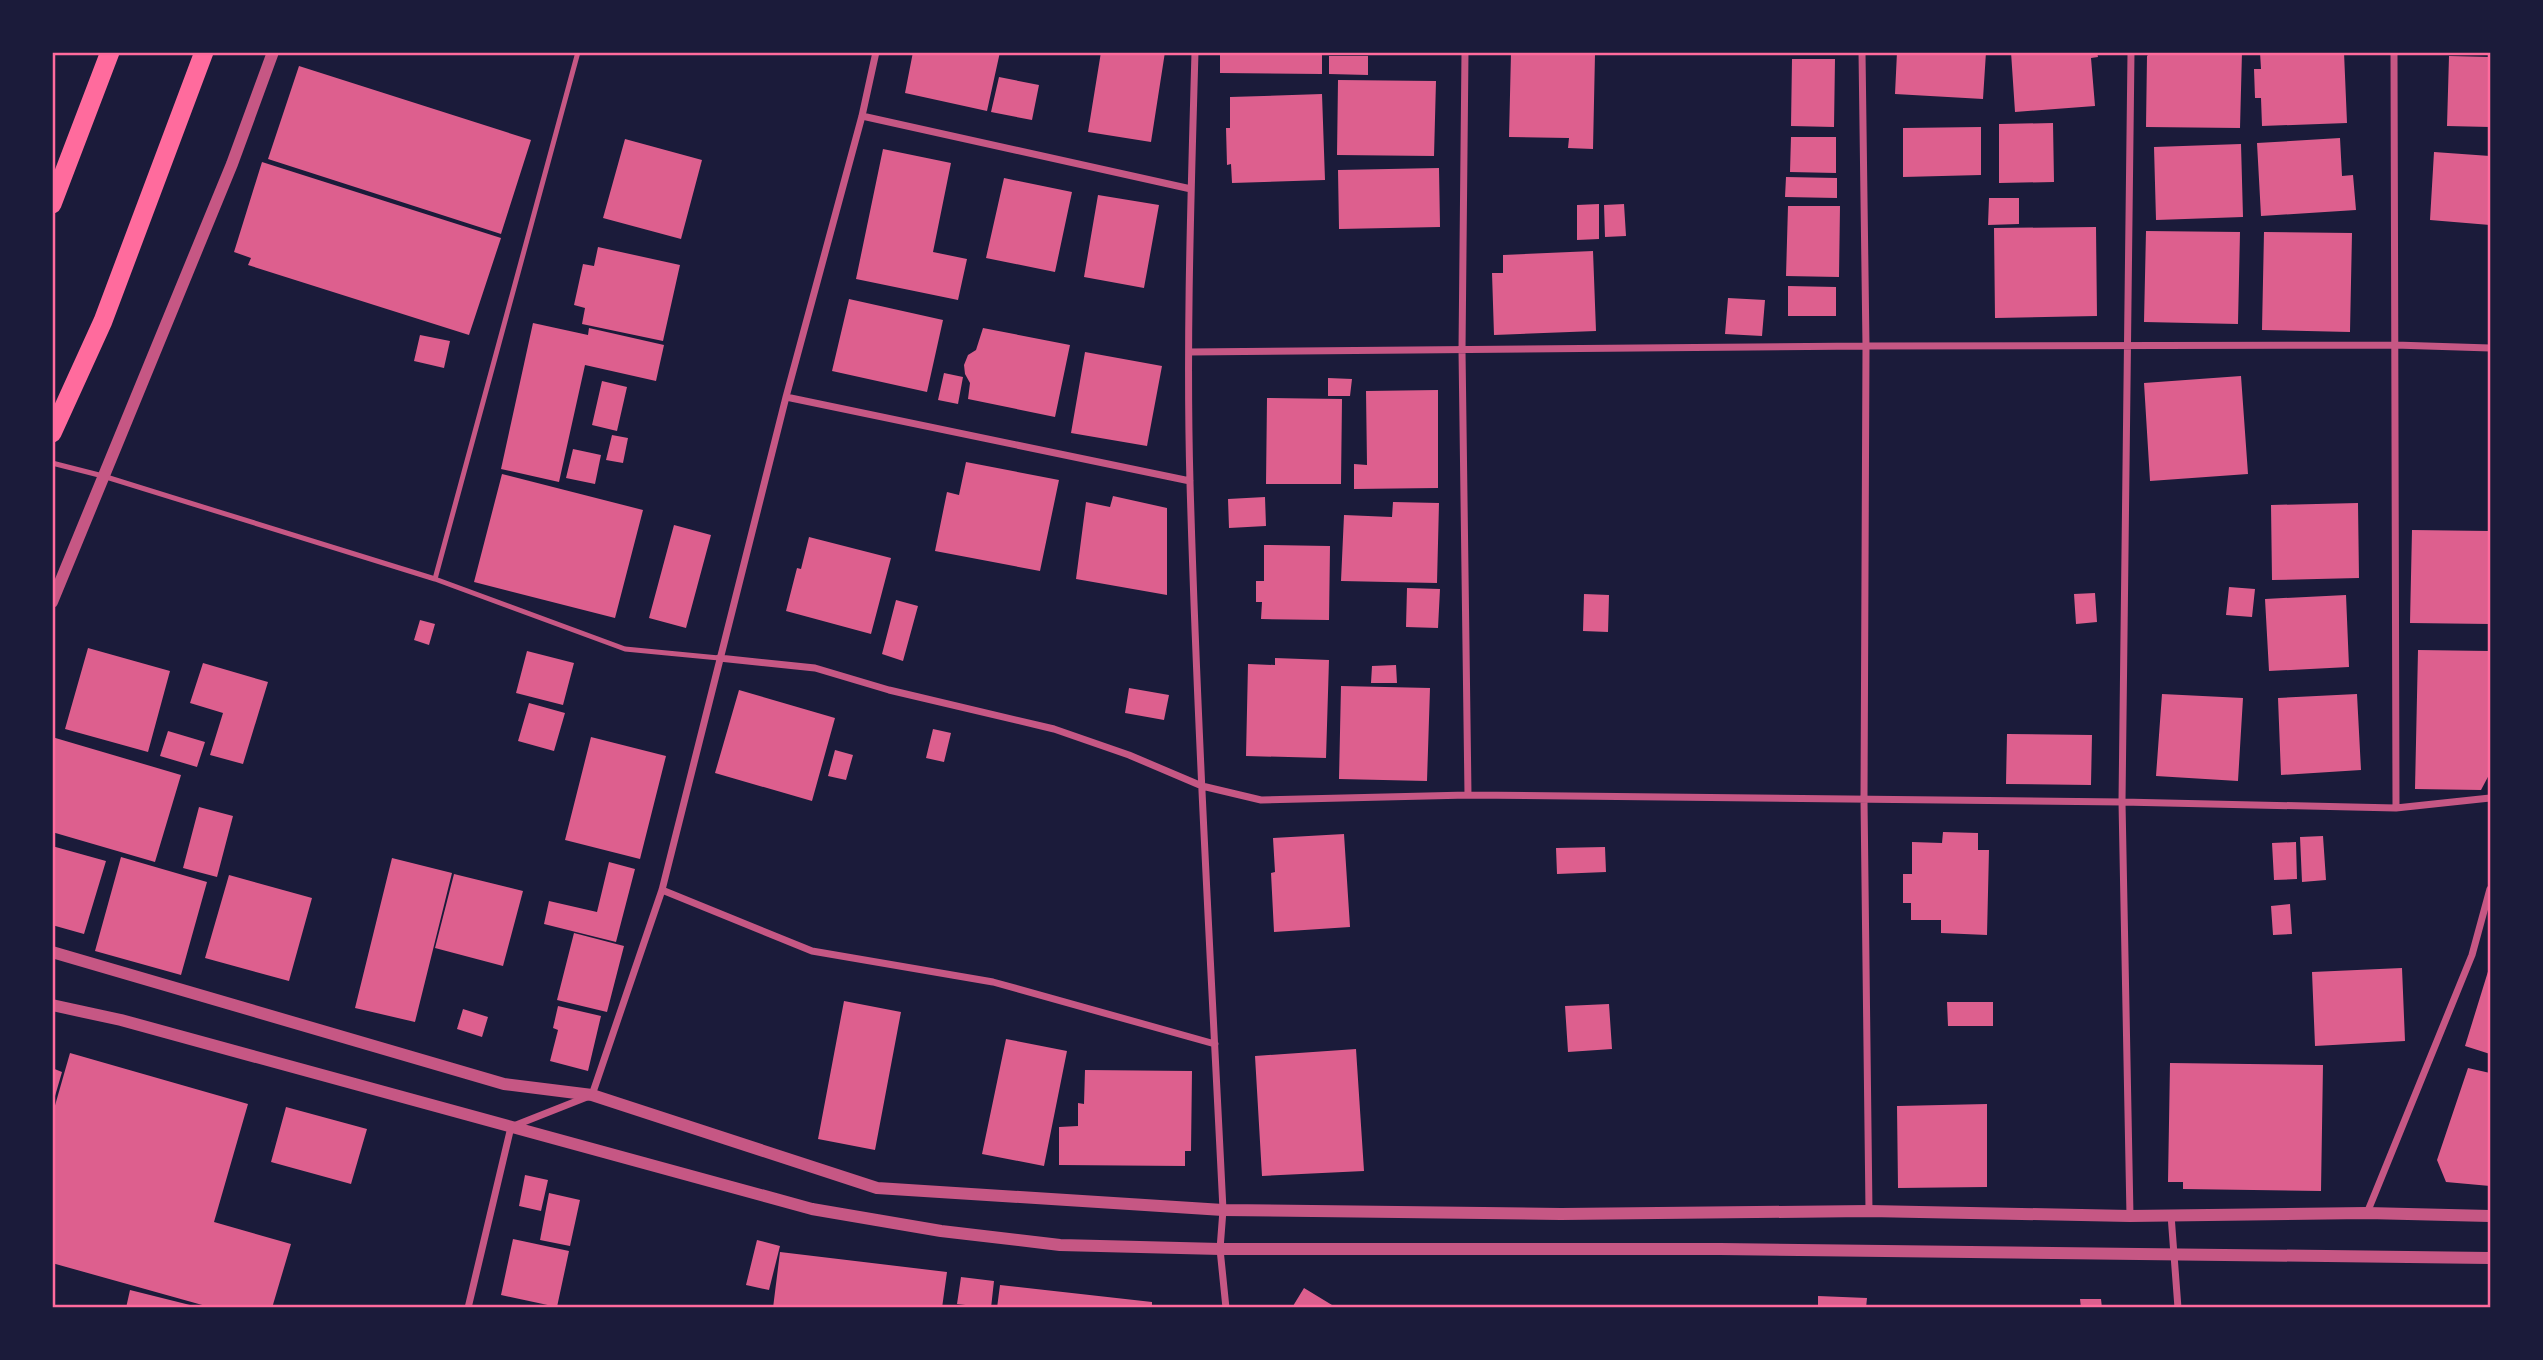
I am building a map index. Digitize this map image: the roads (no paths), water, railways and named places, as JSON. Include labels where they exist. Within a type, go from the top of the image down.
[{"type":"highway","points":[[52,204],[110,52]]},
{"type":"highway","points":[[52,433],[103,321],[204,52]]},
{"type":"street","points":[[52,602],[232,164],[273,52]]},
{"type":"street","points":[[511,1127],[592,1094],[662,890],[786,397],[862,116],[876,52]]},
{"type":"street","points":[[1195,52],[1189,352],[1190,481],[1223,1210],[1220,1249],[1226,1307]]},
{"type":"street","points":[[1465,52],[1462,350],[1468,795]]},
{"type":"street","points":[[1862,52],[1866,346],[1864,800],[1869,1211]]},
{"type":"street","points":[[2130,1216],[2122,802],[2131,52]]},
{"type":"street","points":[[2394,52],[2396,808]]},
{"type":"street","points":[[862,116],[1191,189]]},
{"type":"street","points":[[1189,352],[1866,346],[2395,345],[2490,348]]},
{"type":"street","points":[[786,397],[1190,481]]},
{"type":"street","points":[[719,658],[815,668],[889,690],[1054,729],[1129,755],[1202,786],[1261,800],[1468,795],[2122,802],[2396,808],[2490,798]]},
{"type":"street","points":[[2367,1213],[2472,954],[2490,889]]},
{"type":"street","points":[[662,890],[812,951],[993,982],[1215,1044]]},
{"type":"street","points":[[52,951],[504,1084],[592,1094],[877,1188],[1223,1210],[1561,1214],[1869,1211],[2130,1216],[2367,1213],[2490,1216]]},
{"type":"street","points":[[52,1004],[121,1020],[481,1117],[812,1209],[902,1225],[1060,1245],[1220,1249],[1720,1249],[2490,1258]]},
{"type":"street","points":[[468,1307],[511,1127]]},
{"type":"street","points":[[2171,1214],[2178,1307]]},
{"type":"lane","points":[[435,579],[578,52]]},
{"type":"lane","points":[[52,463],[103,476],[435,579],[625,649],[719,658]]}]
